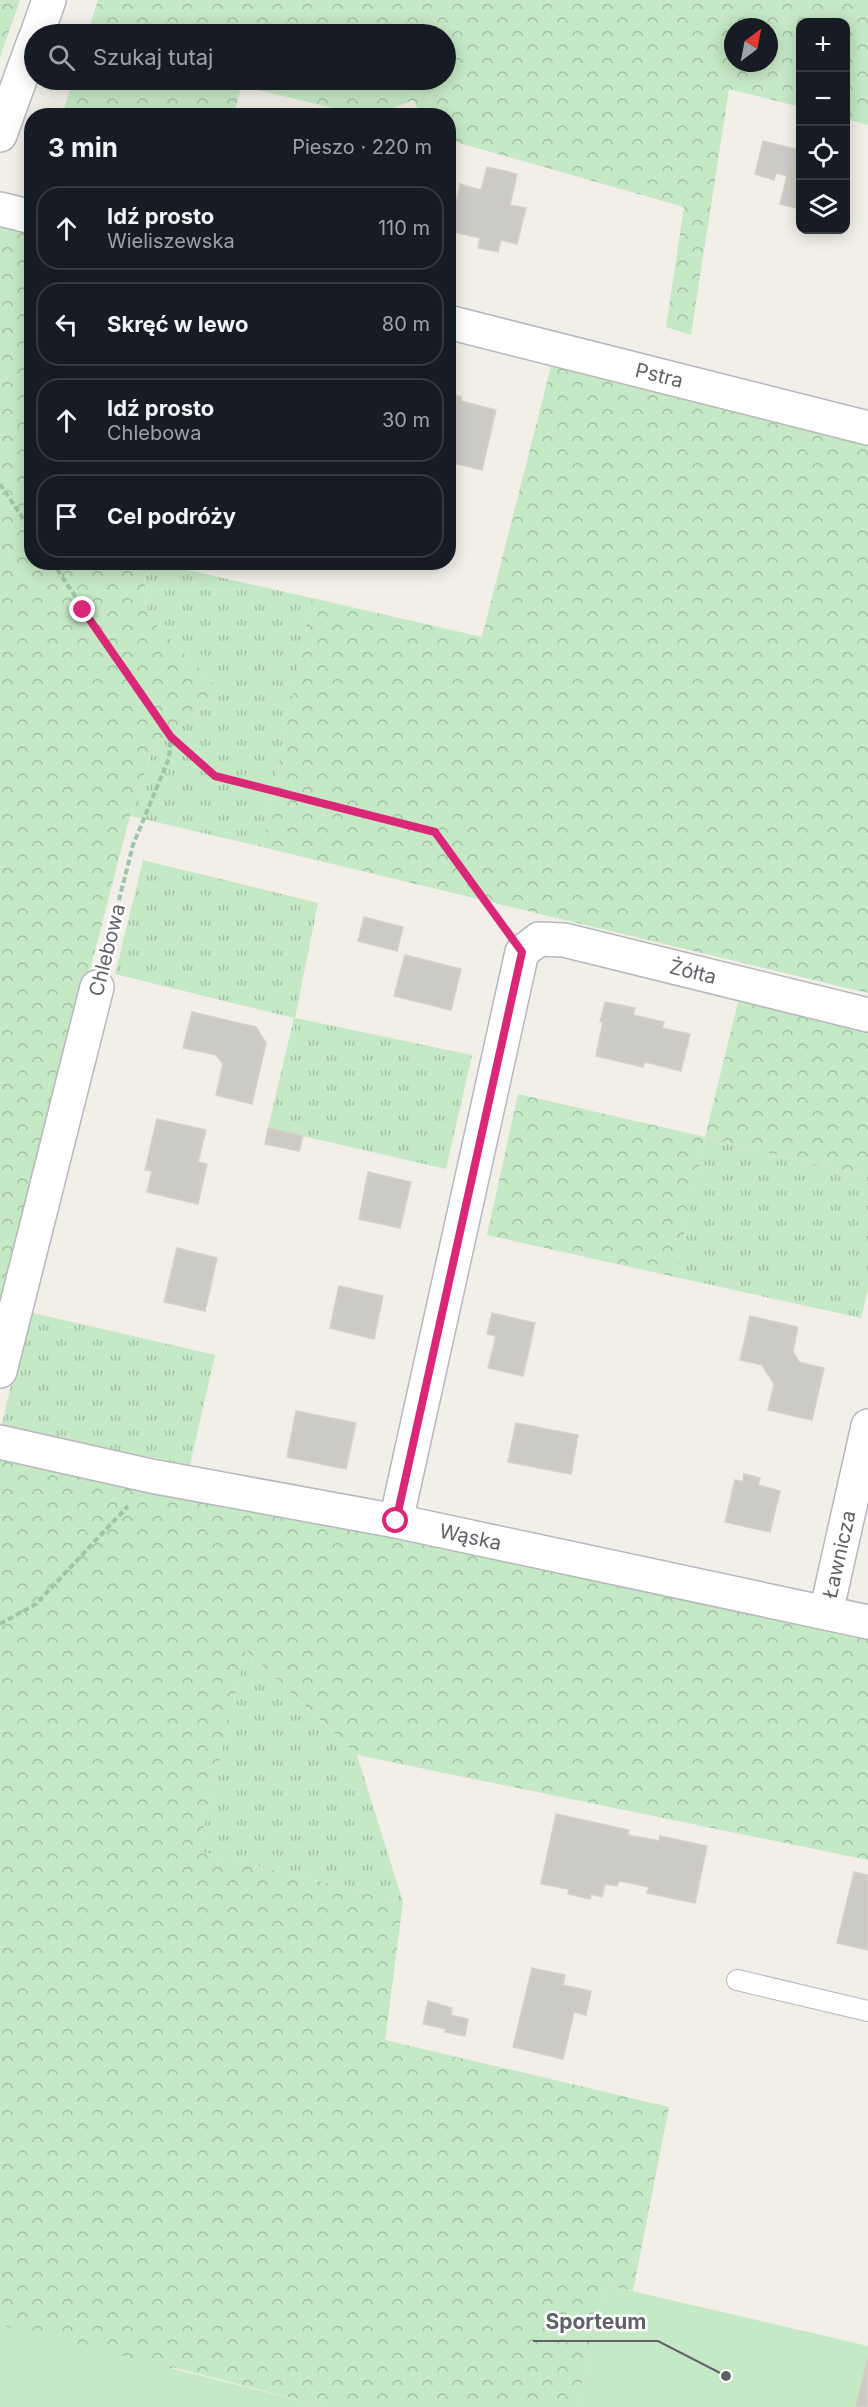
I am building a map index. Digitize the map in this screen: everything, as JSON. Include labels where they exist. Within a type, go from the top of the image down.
[{"type":"street","points":[[41,24],[50,0]]},
{"type":"street","points":[[0,135],[24,69]]},
{"type":"street","points":[[0,209],[24,215]]},
{"type":"street","name":"Pstra","points":[[456,324],[868,428]]},
{"type":"street","name":"Żółta","points":[[522,952],[539,939],[564,940],[868,1015]]},
{"type":"street","points":[[396,1521],[522,952]]},
{"type":"street","name":"Chlebowa","points":[[0,1371],[97,987]]},
{"type":"street","name":"Ławnicza","points":[[826,1613],[868,1426]]},
{"type":"street","name":"Wąska","points":[[0,1442],[151,1476],[396,1521],[868,1622]]},
{"type":"lane","points":[[737,1980],[868,2011]]},
{"type":"path","points":[[0,484],[24,519]]},
{"type":"path","points":[[57,570],[171,737],[215,776],[435,832],[522,952]]},
{"type":"path","name":"Chlebowa","points":[[97,987],[133,845],[169,758],[171,737]]},
{"type":"path","points":[[0,1624],[36,1604],[136,1498],[151,1476]]},
{"type":"green space","points":[[0,0],[20,0],[0,57]]},
{"type":"green space","points":[[98,0],[868,0],[868,125],[850,120],[850,18],[796,18],[796,106],[729,89],[691,335],[666,327],[684,207],[456,142],[456,108],[418,108],[413,100],[393,108],[333,108],[259,90],[456,90],[456,24],[90,24]]},
{"type":"green space","points":[[70,90],[241,90],[235,108],[64,108]]},
{"type":"green space","points":[[0,222],[24,229],[24,570],[144,570],[148,616],[223,693],[154,747],[130,816],[0,1316]]},
{"type":"green space","points":[[552,363],[868,443],[868,993],[262,847],[312,598],[482,637]]},
{"type":"green space","points":[[144,570],[187,570],[312,598],[262,847],[130,816],[154,747],[223,693],[148,616]]},
{"type":"green space","points":[[143,860],[318,903],[295,1018],[472,1055],[446,1169],[268,1128],[294,1018],[115,974]]},
{"type":"green space","points":[[738,1002],[868,1031],[868,1177],[705,1137]]},
{"type":"green space","points":[[518,1094],[705,1137],[675,1277],[487,1235]]},
{"type":"green space","points":[[705,1137],[868,1177],[868,1289],[861,1318],[675,1277]]},
{"type":"green space","points":[[29,1312],[215,1355],[190,1465],[1,1427]]},
{"type":"green space","points":[[0,1453],[868,1634],[868,1860],[357,1755],[246,1650],[198,1851],[403,1902],[385,2040],[669,2107],[633,2291],[606,2285],[576,2407],[326,2407],[172,2367],[162,2407],[0,2407]]},
{"type":"green space","points":[[246,1650],[357,1755],[403,1902],[198,1851]]},
{"type":"green space","points":[[606,2285],[868,2346],[868,2407],[576,2407]]},
{"type":"green space","points":[[0,2325],[326,2407],[0,2407]]},
{"type":"building","points":[[763,141],[796,149],[796,208],[780,204],[787,176],[776,173],[774,180],[755,174]]},
{"type":"building","points":[[487,167],[517,174],[510,205],[526,208],[517,244],[501,240],[498,252],[478,248],[480,238],[456,233],[456,199],[460,184],[481,190]]},
{"type":"building","points":[[456,395],[462,397],[461,401],[496,410],[482,470],[456,464]]},
{"type":"building","points":[[364,917],[403,927],[397,951],[358,941]]},
{"type":"building","points":[[405,955],[461,969],[451,1010],[394,996]]},
{"type":"building","points":[[605,1002],[635,1008],[633,1015],[664,1022],[662,1028],[690,1034],[681,1071],[645,1062],[643,1067],[596,1056]]},
{"type":"building","points":[[192,1012],[256,1027],[266,1043],[252,1104],[216,1095],[223,1064],[216,1055],[183,1048]]},
{"type":"building","points":[[157,1119],[206,1130],[198,1162],[207,1164],[198,1204],[147,1192],[152,1171],[145,1170]]},
{"type":"building","points":[[268,1128],[303,1136],[299,1151],[265,1144]]},
{"type":"building","points":[[368,1172],[411,1182],[400,1228],[359,1219]]},
{"type":"building","points":[[177,1248],[217,1258],[205,1311],[164,1302]]},
{"type":"building","points":[[339,1286],[383,1296],[374,1339],[330,1328]]},
{"type":"building","points":[[492,1313],[535,1323],[523,1376],[488,1368],[496,1336],[487,1334]]},
{"type":"building","points":[[750,1316],[798,1327],[793,1351],[799,1362],[824,1368],[812,1420],[768,1410],[774,1384],[762,1365],[740,1360]]},
{"type":"building","points":[[296,1411],[356,1423],[346,1469],[287,1457]]},
{"type":"building","points":[[516,1423],[578,1435],[571,1474],[508,1462]]},
{"type":"building","points":[[744,1474],[760,1478],[758,1485],[780,1491],[770,1532],[725,1522],[735,1480],[743,1482]]},
{"type":"building","points":[[556,1814],[629,1830],[628,1835],[659,1841],[660,1836],[707,1846],[695,1903],[647,1893],[649,1887],[619,1881],[617,1886],[605,1884],[602,1897],[591,1894],[590,1899],[568,1894],[569,1889],[541,1884]]},
{"type":"building","points":[[854,1872],[868,1875],[868,1950],[837,1943]]},
{"type":"building","points":[[532,1968],[565,1975],[563,1985],[591,1991],[586,2015],[574,2012],[563,2059],[513,2047]]},
{"type":"building","points":[[428,2001],[452,2008],[451,2015],[468,2019],[465,2036],[423,2024]]},
{"type":"building","points":[[867,2359],[868,2407],[856,2407]]},
{"type":"place","name":"Sporteum","points":[[726,2376]]},
{"type":"route","points":[[83,610],[171,737],[215,776],[435,832],[522,952],[396,1521]]}]
